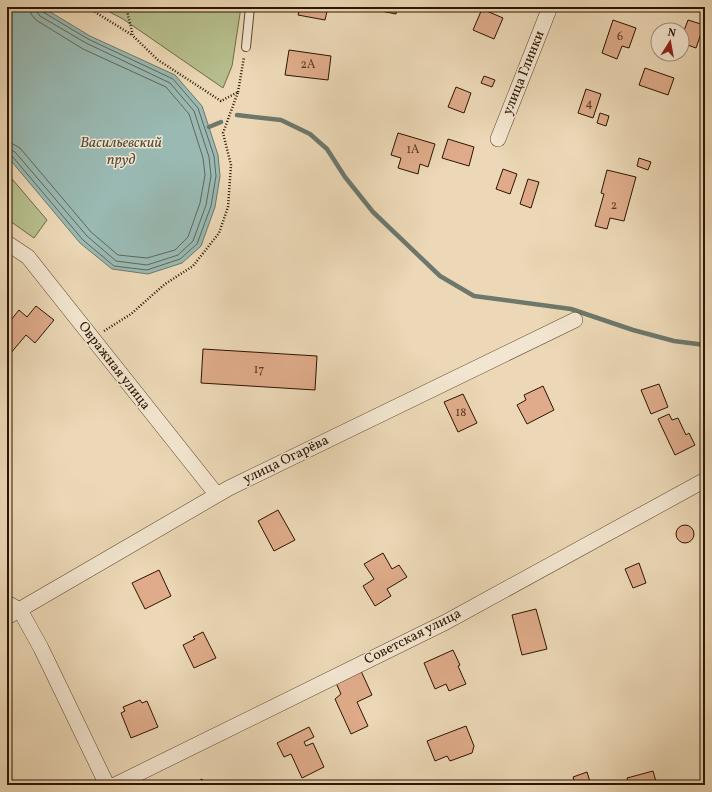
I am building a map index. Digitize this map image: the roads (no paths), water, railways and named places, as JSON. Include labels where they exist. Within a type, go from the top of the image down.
[{"type":"street","name":"улица Глинки","points":[[498,139],[550,7]]},
{"type":"street","name":"Овражная улица","points":[[7,243],[28,257],[217,495]]},
{"type":"street","name":"улица Огарёва","points":[[11,610],[243,481],[575,320]]},
{"type":"street","name":"Советская улица","points":[[115,785],[446,622],[705,480]]},
{"type":"street","points":[[11,610],[41,648],[106,785]]},
{"type":"lane","points":[[246,47],[250,7]]},
{"type":"water","name":"Васильевский пруд","points":[[7,7],[42,7],[90,36],[175,75],[202,106],[218,155],[220,176],[215,207],[201,246],[182,263],[148,274],[112,269],[80,243],[7,156]]},
{"type":"waterway","points":[[237,115],[281,120],[310,134],[327,149],[345,177],[373,212],[440,276],[474,296],[571,309],[633,330],[674,341],[705,345]]},
{"type":"waterway","points":[[209,127],[221,122]]}]
